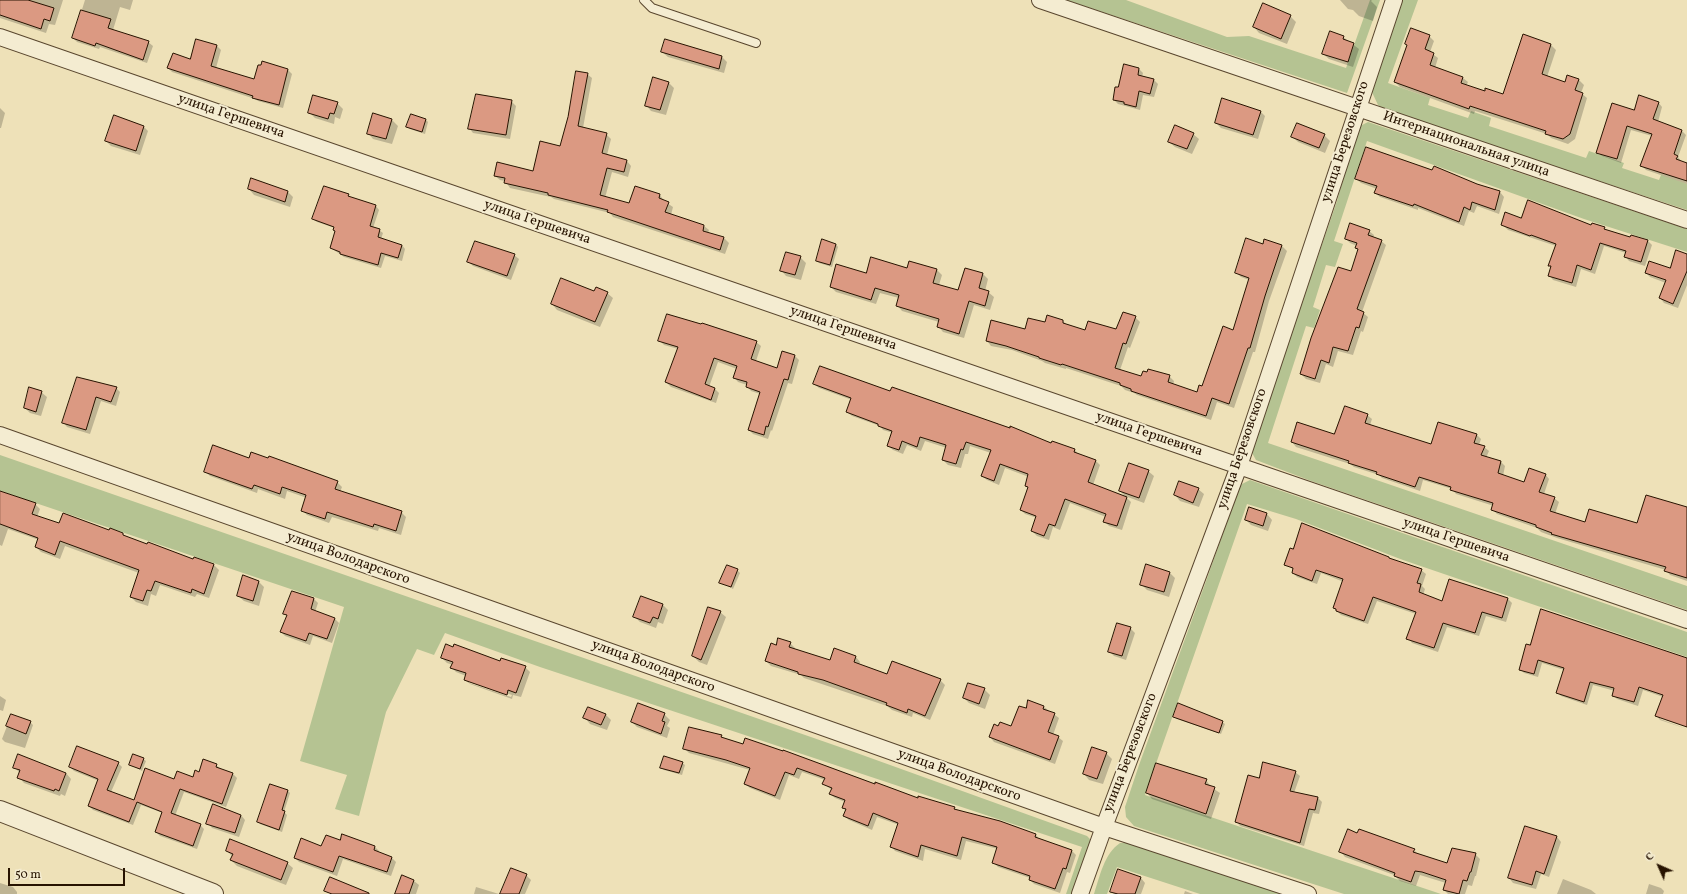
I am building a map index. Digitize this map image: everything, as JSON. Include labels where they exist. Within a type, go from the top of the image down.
[{"type":"street","name":"Интернациональная улица","points":[[1040,0],[1687,220]]},
{"type":"street","name":"улица Березовского","points":[[1080,894],[1239,466],[1394,0]]},
{"type":"street","name":"улица Гершевича","points":[[0,37],[1687,620]]},
{"type":"street","name":"улица Володарского","points":[[0,435],[1104,827],[1308,894]]},
{"type":"street","points":[[0,811],[213,894]]},
{"type":"lane","points":[[644,0],[652,8],[756,43]]},
{"type":"green space","points":[[1066,0],[1126,0],[1227,37],[1249,36],[1346,68],[1370,0],[1380,0],[1347,93]]},
{"type":"green space","points":[[1402,0],[1418,0],[1388,83],[1430,98],[1428,105],[1468,118],[1471,111],[1491,118],[1489,126],[1586,158],[1589,151],[1624,163],[1622,168],[1659,180],[1661,175],[1687,184],[1687,210],[1384,110],[1378,105],[1371,90]]},
{"type":"green space","points":[[1368,122],[1687,229],[1687,252],[1584,219],[1367,141],[1334,241],[1343,244],[1335,267],[1326,265],[1313,307],[1320,310],[1314,328],[1306,326],[1268,443],[1687,586],[1687,610],[1311,481],[1256,460],[1251,451],[1337,201],[1356,133],[1360,126]]},
{"type":"green space","points":[[0,455],[854,752],[1087,836],[1092,841],[1077,894],[1066,894],[1082,847],[540,667],[445,633],[434,655],[417,649],[386,712],[359,816],[335,809],[347,775],[300,761],[344,607],[0,491]]},
{"type":"green space","points":[[1250,480],[1687,632],[1687,657],[1403,560],[1296,519],[1247,504],[1145,795],[1441,894],[1344,894],[1134,826],[1126,817],[1125,807],[1139,765],[1238,491],[1242,484]]},
{"type":"green space","points":[[1120,843],[1132,843],[1293,894],[1200,894],[1117,867],[1107,894],[1094,894],[1106,859]]},
{"type":"building","points":[[0,0],[28,0],[54,8],[50,21],[44,19],[41,29],[0,15]]},
{"type":"building","points":[[1263,3],[1291,15],[1281,39],[1253,27]]},
{"type":"building","points":[[81,10],[111,19],[108,28],[149,41],[143,60],[96,43],[95,46],[72,38]]},
{"type":"building","points":[[1411,28],[1430,35],[1425,49],[1434,53],[1430,65],[1463,77],[1461,83],[1485,91],[1485,88],[1503,94],[1523,34],[1551,44],[1542,74],[1565,82],[1567,75],[1579,79],[1575,90],[1583,93],[1570,134],[1563,139],[1545,134],[1546,131],[1470,106],[1469,109],[1394,82],[1407,45],[1405,44]]},
{"type":"building","points":[[1330,31],[1344,36],[1343,39],[1354,43],[1348,62],[1322,54]]},
{"type":"building","points":[[196,39],[217,45],[211,66],[254,79],[258,65],[261,65],[262,61],[288,69],[279,105],[252,98],[253,96],[167,68],[173,53],[190,59]]},
{"type":"building","points":[[665,39],[722,56],[719,69],[661,52]]},
{"type":"building","points":[[1124,64],[1139,68],[1138,75],[1154,79],[1150,94],[1139,91],[1136,107],[1124,104],[1124,102],[1113,100],[1115,87],[1118,87]]},
{"type":"building","points":[[576,71],[588,73],[578,126],[607,133],[602,153],[627,160],[624,172],[607,168],[600,195],[629,203],[635,186],[660,194],[659,198],[669,202],[665,212],[704,225],[703,231],[724,237],[720,250],[607,212],[608,210],[548,195],[548,193],[504,183],[505,178],[494,176],[497,162],[533,171],[540,141],[560,146],[568,117]]},
{"type":"building","points":[[653,77],[669,82],[660,110],[645,106]]},
{"type":"building","points":[[476,94],[512,100],[506,135],[468,129]]},
{"type":"building","points":[[313,95],[338,102],[334,114],[330,113],[328,119],[308,113]]},
{"type":"building","points":[[1639,95],[1659,102],[1653,119],[1682,130],[1674,154],[1678,156],[1676,159],[1687,163],[1687,181],[1640,166],[1652,134],[1627,126],[1617,159],[1596,153],[1612,103],[1634,110]]},
{"type":"building","points":[[1222,98],[1261,111],[1253,135],[1215,123]]},
{"type":"building","points":[[373,113],[392,119],[386,139],[367,134]]},
{"type":"building","points":[[411,114],[426,119],[422,132],[406,127]]},
{"type":"building","points":[[114,115],[144,126],[136,151],[105,141]]},
{"type":"building","points":[[1297,123],[1325,134],[1319,148],[1291,137]]},
{"type":"building","points":[[1175,125],[1194,133],[1187,149],[1168,142]]},
{"type":"building","points":[[1366,147],[1432,170],[1434,166],[1477,184],[1500,191],[1495,210],[1472,202],[1470,210],[1464,207],[1459,222],[1414,204],[1413,206],[1374,193],[1377,186],[1355,179]]},
{"type":"building","points":[[251,178],[288,191],[285,202],[248,189]]},
{"type":"building","points":[[324,186],[376,205],[370,226],[380,229],[378,237],[402,245],[398,258],[381,253],[378,265],[340,254],[340,252],[330,248],[335,231],[333,230],[334,227],[312,219]]},
{"type":"building","points":[[1528,200],[1591,225],[1592,223],[1605,227],[1604,229],[1630,237],[1631,235],[1648,240],[1641,262],[1624,257],[1626,251],[1600,243],[1591,270],[1577,265],[1572,283],[1548,276],[1551,266],[1548,266],[1556,244],[1501,225],[1505,212],[1521,218]]},
{"type":"building","points":[[1350,223],[1370,230],[1368,235],[1382,240],[1357,309],[1364,312],[1359,328],[1356,327],[1348,351],[1333,347],[1329,363],[1321,360],[1315,379],[1300,374],[1311,338],[1338,267],[1351,271],[1358,249],[1355,248],[1357,243],[1345,239]]},
{"type":"building","points":[[1246,238],[1263,244],[1264,239],[1282,245],[1250,348],[1248,348],[1229,404],[1212,398],[1206,416],[1131,391],[1131,389],[1120,385],[1120,383],[1039,358],[1006,346],[986,341],[991,320],[1025,329],[1028,318],[1045,322],[1047,315],[1063,320],[1063,323],[1085,330],[1088,321],[1116,329],[1123,312],[1136,316],[1126,344],[1123,343],[1115,368],[1141,376],[1143,371],[1147,372],[1148,369],[1170,375],[1168,382],[1197,392],[1199,385],[1202,386],[1223,326],[1233,330],[1249,278],[1235,273]]},
{"type":"building","points":[[822,239],[836,244],[830,265],[816,261]]},
{"type":"building","points":[[475,241],[515,254],[507,276],[467,262]]},
{"type":"building","points":[[1676,250],[1687,254],[1687,271],[1673,304],[1659,298],[1666,280],[1645,273],[1649,261],[1670,268]]},
{"type":"building","points":[[786,252],[801,256],[795,275],[780,271]]},
{"type":"building","points":[[871,257],[907,268],[909,261],[937,269],[933,283],[958,290],[965,268],[983,273],[979,288],[989,291],[985,306],[969,301],[959,334],[937,327],[939,319],[896,306],[899,295],[875,288],[871,300],[830,287],[836,264],[866,273]]},
{"type":"building","points":[[561,278],[594,291],[596,287],[608,292],[595,322],[551,304]]},
{"type":"building","points":[[667,314],[701,324],[702,323],[757,341],[751,359],[777,368],[782,351],[795,355],[788,380],[784,379],[764,435],[748,430],[760,392],[746,387],[747,382],[733,378],[737,366],[714,358],[705,384],[715,388],[711,400],[665,382],[678,347],[658,341]]},
{"type":"building","points":[[820,366],[890,391],[892,387],[1010,428],[1010,426],[1051,443],[1052,441],[1075,449],[1074,452],[1096,460],[1088,482],[1127,497],[1117,526],[1103,522],[1106,514],[1065,499],[1055,526],[1049,524],[1044,536],[1031,531],[1036,516],[1020,510],[1028,487],[1025,486],[1028,474],[1000,464],[994,481],[981,476],[991,450],[966,442],[963,450],[961,449],[956,464],[942,460],[946,445],[920,437],[917,447],[902,441],[899,450],[887,446],[892,431],[846,412],[851,398],[813,384]]},
{"type":"building","points":[[77,377],[117,387],[111,402],[96,397],[86,430],[62,423]]},
{"type":"building","points":[[29,387],[42,391],[36,412],[24,408]]},
{"type":"building","points":[[1345,406],[1368,414],[1365,423],[1431,444],[1438,422],[1477,434],[1474,443],[1485,446],[1481,455],[1501,461],[1498,473],[1524,482],[1529,468],[1546,474],[1539,492],[1555,497],[1550,511],[1585,522],[1589,509],[1637,523],[1646,495],[1687,507],[1687,578],[1664,571],[1666,567],[1551,534],[1552,533],[1536,527],[1536,525],[1491,510],[1493,503],[1450,490],[1451,487],[1419,477],[1415,487],[1376,474],[1377,472],[1348,463],[1349,461],[1291,442],[1297,422],[1334,434]]},
{"type":"building","points":[[213,445],[249,458],[251,452],[268,458],[269,456],[338,481],[335,489],[402,511],[396,531],[374,524],[373,527],[327,512],[325,519],[301,511],[306,495],[282,487],[280,494],[254,485],[252,489],[204,472]]},
{"type":"building","points":[[1129,463],[1149,470],[1139,498],[1119,491]]},
{"type":"building","points":[[1179,481],[1199,488],[1193,503],[1174,495]]},
{"type":"building","points":[[0,491],[36,503],[32,514],[59,523],[63,513],[109,530],[110,528],[123,533],[123,535],[147,544],[148,542],[193,559],[194,557],[214,564],[204,594],[192,589],[191,593],[155,581],[151,591],[147,590],[143,601],[130,597],[139,570],[60,541],[55,555],[35,547],[38,538],[0,524]]},
{"type":"building","points":[[1249,507],[1267,513],[1263,526],[1245,520]]},
{"type":"building","points":[[1302,523],[1389,558],[1422,569],[1417,583],[1421,584],[1419,592],[1442,601],[1449,579],[1508,598],[1502,618],[1482,612],[1475,633],[1443,623],[1434,648],[1406,639],[1416,612],[1373,597],[1364,621],[1336,611],[1336,609],[1333,608],[1343,579],[1316,570],[1312,581],[1292,573],[1293,568],[1284,565],[1290,548],[1293,549]]},
{"type":"building","points":[[1146,564],[1170,572],[1164,592],[1140,585]]},
{"type":"building","points":[[727,565],[738,569],[731,587],[719,583]]},
{"type":"building","points":[[243,575],[259,581],[253,601],[237,596]]},
{"type":"building","points":[[292,591],[314,598],[311,609],[335,618],[327,639],[309,633],[306,641],[280,632],[287,615],[283,614]]},
{"type":"building","points":[[641,596],[663,604],[658,619],[653,617],[650,623],[633,617]]},
{"type":"building","points":[[708,607],[721,611],[701,660],[692,656]]},
{"type":"building","points":[[1541,609],[1687,658],[1687,727],[1655,716],[1663,695],[1639,687],[1634,702],[1612,696],[1614,688],[1590,682],[1584,702],[1556,693],[1564,668],[1538,660],[1534,674],[1519,670],[1526,644],[1530,645]]},
{"type":"building","points":[[1117,623],[1131,627],[1122,656],[1108,652]]},
{"type":"building","points":[[778,638],[791,642],[789,647],[830,660],[834,648],[856,656],[854,662],[887,674],[892,661],[941,679],[925,716],[908,709],[907,713],[886,705],[887,703],[823,680],[798,674],[798,672],[765,661],[771,643],[776,645]]},
{"type":"building","points":[[446,644],[453,647],[454,644],[500,661],[501,658],[526,666],[516,693],[508,690],[507,695],[464,680],[466,673],[450,668],[453,662],[441,658]]},
{"type":"building","points":[[968,683],[985,688],[979,704],[963,698]]},
{"type":"building","points":[[1028,700],[1044,706],[1043,709],[1055,713],[1048,732],[1059,736],[1050,760],[989,737],[994,724],[998,726],[1000,722],[1011,726],[1019,706],[1026,708]]},
{"type":"building","points":[[638,703],[665,713],[662,721],[665,722],[661,734],[631,722]]},
{"type":"building","points":[[1178,703],[1223,721],[1219,733],[1173,717]]},
{"type":"building","points":[[588,707],[606,714],[601,725],[583,718]]},
{"type":"building","points":[[11,714],[31,721],[26,734],[6,726]]},
{"type":"building","points":[[689,727],[722,735],[721,737],[743,744],[745,738],[783,750],[875,784],[875,782],[918,798],[918,796],[955,807],[954,809],[1000,821],[1036,834],[1035,837],[1072,850],[1066,869],[1063,868],[1055,889],[1029,880],[1030,876],[992,863],[997,847],[962,837],[957,856],[921,845],[918,857],[890,847],[898,823],[873,813],[868,826],[843,816],[846,809],[842,808],[845,800],[829,794],[832,788],[822,784],[825,778],[797,768],[794,775],[785,772],[775,796],[744,784],[750,768],[683,749]]},
{"type":"building","points":[[77,746],[119,762],[107,790],[134,800],[145,768],[174,779],[177,771],[193,777],[195,770],[199,772],[203,759],[217,764],[216,767],[233,773],[222,804],[180,789],[171,813],[201,824],[193,846],[155,832],[162,812],[137,802],[129,822],[88,806],[98,779],[69,767]]},
{"type":"building","points":[[1092,747],[1107,752],[1097,779],[1083,774]]},
{"type":"building","points":[[18,754],[66,773],[59,791],[55,789],[54,791],[17,778],[20,770],[13,768]]},
{"type":"building","points":[[133,754],[144,758],[140,769],[129,765]]},
{"type":"building","points":[[664,756],[683,762],[679,773],[660,768]]},
{"type":"building","points":[[1263,762],[1296,771],[1290,791],[1318,797],[1315,810],[1309,809],[1300,843],[1235,822],[1248,775],[1259,778]]},
{"type":"building","points":[[1156,763],[1207,779],[1205,784],[1215,787],[1206,814],[1146,793]]},
{"type":"building","points":[[270,784],[288,790],[282,810],[285,811],[279,830],[257,822]]},
{"type":"building","points":[[213,804],[241,815],[235,833],[206,824]]},
{"type":"building","points":[[1525,826],[1557,836],[1544,874],[1536,871],[1532,885],[1508,878]]},
{"type":"building","points":[[1348,829],[1357,833],[1359,829],[1415,849],[1413,852],[1447,863],[1452,848],[1476,853],[1471,872],[1467,881],[1463,880],[1459,894],[1443,890],[1446,880],[1422,872],[1415,871],[1411,882],[1394,876],[1395,873],[1339,852]]},
{"type":"building","points":[[342,834],[375,846],[374,850],[392,857],[387,872],[339,856],[333,872],[294,858],[301,838],[321,846],[326,835],[340,840]]},
{"type":"building","points":[[230,839],[288,862],[281,880],[230,860],[233,854],[226,851]]},
{"type":"building","points":[[511,868],[527,874],[519,894],[500,894]]},
{"type":"building","points":[[1118,869],[1141,877],[1135,894],[1118,894],[1110,892]]},
{"type":"building","points":[[402,875],[414,880],[409,894],[395,894]]},
{"type":"building","points":[[330,877],[369,894],[332,894],[324,891]]}]
